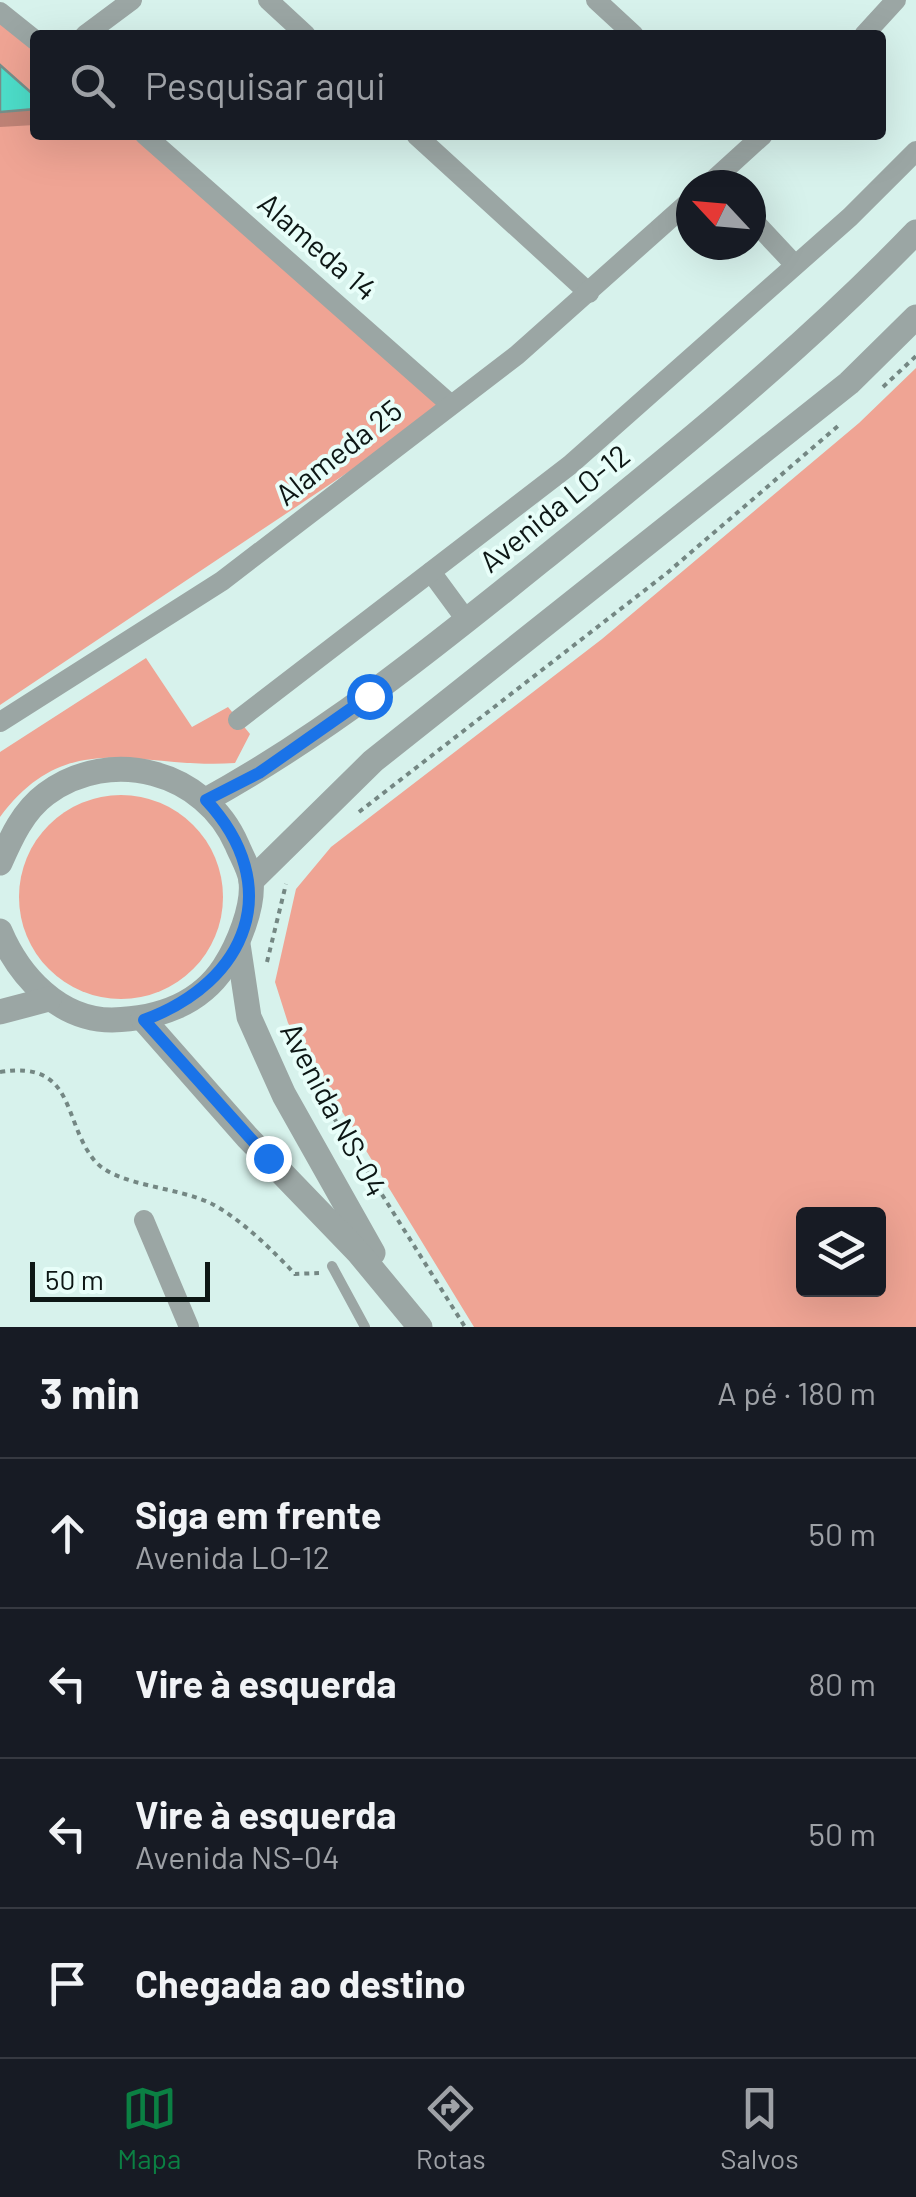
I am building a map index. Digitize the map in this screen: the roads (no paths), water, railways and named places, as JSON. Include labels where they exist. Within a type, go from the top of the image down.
[{"type":"street","points":[[92,30],[132,0]]},
{"type":"street","points":[[268,0],[301,30]]},
{"type":"street","points":[[596,0],[629,30]]},
{"type":"street","points":[[869,30],[896,0]]},
{"type":"street","points":[[0,12],[30,36]]},
{"type":"street","name":"Alameda 14","points":[[151,140],[450,404]]},
{"type":"street","points":[[422,140],[590,293]]},
{"type":"street","points":[[726,170],[752,140]]},
{"type":"street","points":[[238,720],[570,465],[796,266],[916,151]]},
{"type":"street","name":"Alameda 25","points":[[0,722],[222,581],[590,293],[676,214]]},
{"type":"street","name":"Avenida LO-12","points":[[206,800],[259,773],[397,677],[467,621],[713,423],[916,232]]},
{"type":"street","points":[[766,234],[796,266]]},
{"type":"street","points":[[0,930],[30,981],[49,999],[102,1020],[144,1020],[183,1006],[205,988],[238,944],[252,881],[373,761],[849,383],[916,316]]},
{"type":"street","points":[[432,572],[467,621]]},
{"type":"street","points":[[0,863],[16,826],[44,795],[81,775],[122,768],[163,774],[206,800],[228,824],[252,881]]},
{"type":"street","name":"Avenida NS-04","points":[[238,944],[248,1017],[284,1095],[398,1296],[420,1327]]},
{"type":"street","points":[[0,1012],[49,999]]},
{"type":"street","name":"Avenida NS-04","points":[[144,1020],[246,1137],[398,1296]]},
{"type":"street","points":[[144,1220],[189,1327]]},
{"type":"lane","points":[[332,1266],[365,1327]]}]
